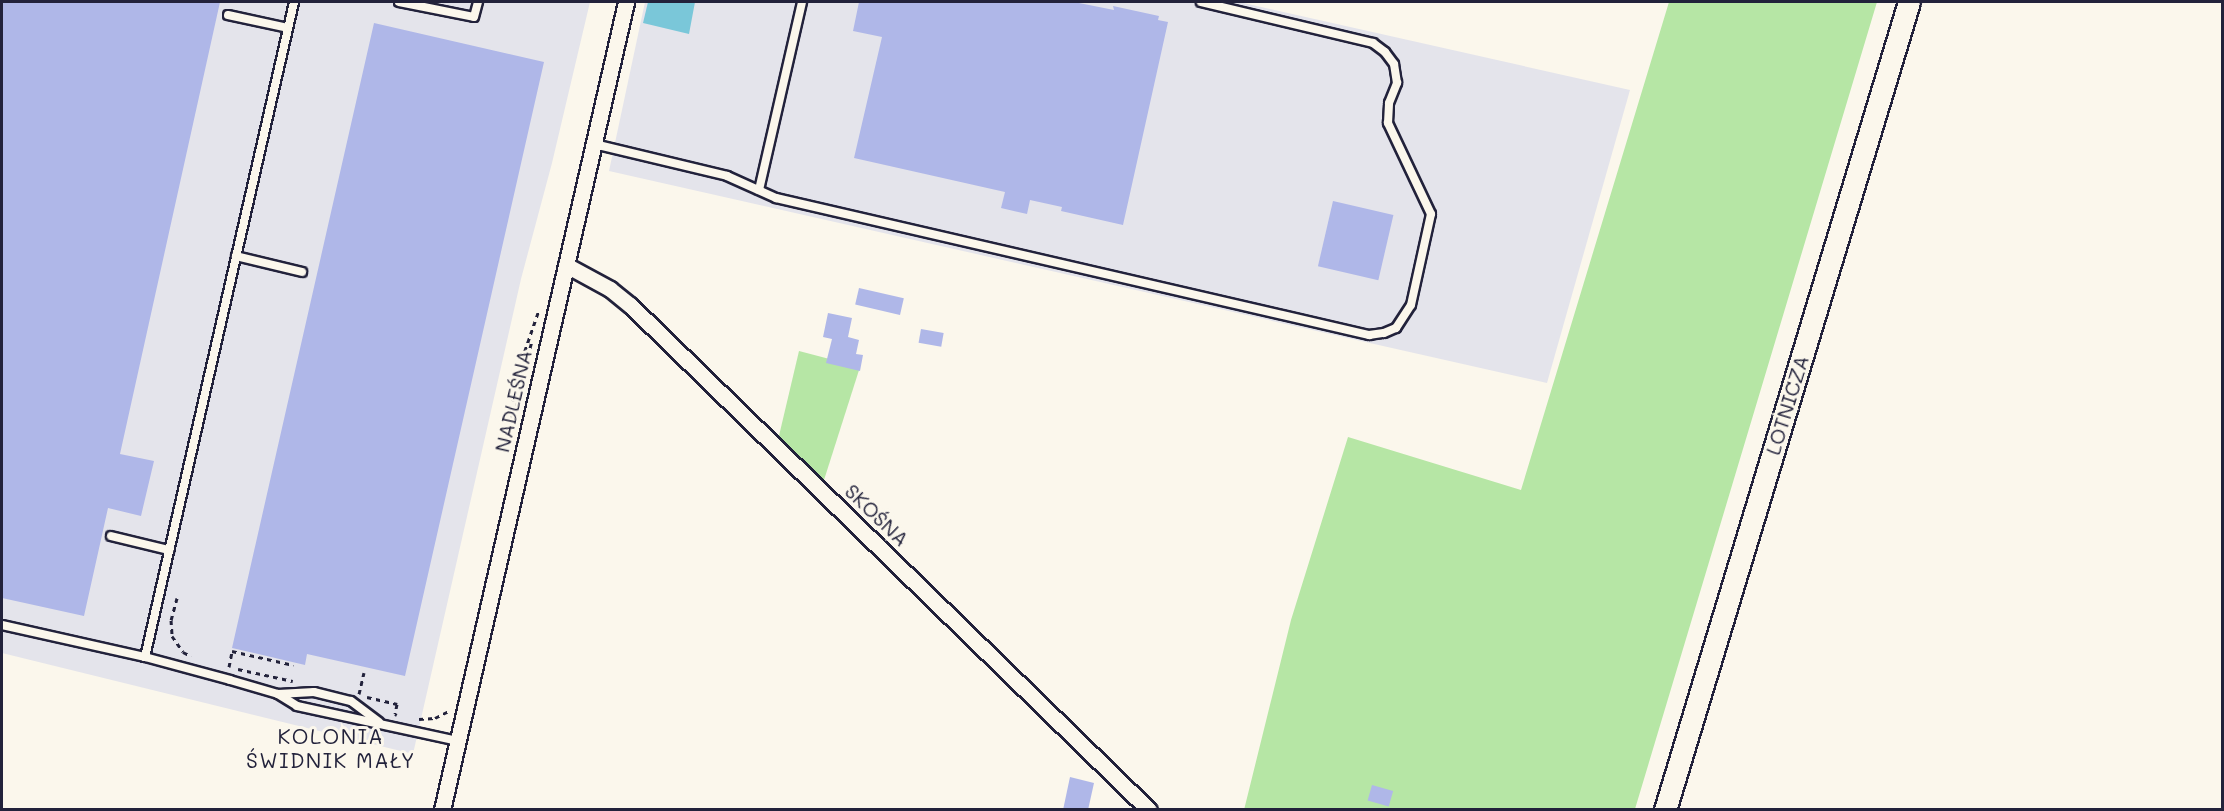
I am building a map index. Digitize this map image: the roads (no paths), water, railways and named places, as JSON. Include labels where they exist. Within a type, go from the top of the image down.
[{"type":"main road","name":"LOTNICZA","points":[[1665,810],[1909,2]]},
{"type":"street","name":"NADLEŚNA","points":[[442,810],[626,2]]},
{"type":"street","name":"SKOŚNA","points":[[566,266],[610,289],[630,305],[1149,810]]},
{"type":"lane","points":[[145,657],[294,2]]},
{"type":"lane","points":[[399,2],[474,17],[478,2]]},
{"type":"lane","points":[[759,190],[802,2]]},
{"type":"lane","points":[[594,144],[727,176],[776,198],[1369,335],[1384,333],[1396,328],[1411,305],[1431,214],[1388,123],[1389,103],[1397,83],[1394,64],[1385,52],[1373,43],[1201,2]]},
{"type":"lane","points":[[228,15],[288,28]]},
{"type":"lane","points":[[236,256],[302,272]]},
{"type":"lane","points":[[111,536],[169,550]]},
{"type":"lane","points":[[2,625],[145,657],[278,694],[297,706],[361,722],[379,722],[457,741]]},
{"type":"lane","points":[[278,694],[314,693],[351,700],[379,722]]},
{"type":"water","points":[[648,2],[695,2],[689,34],[643,23]]},
{"type":"district","name":"KOLONIA ŚWIDNIK MAŁY","points":[[331,748]]}]
